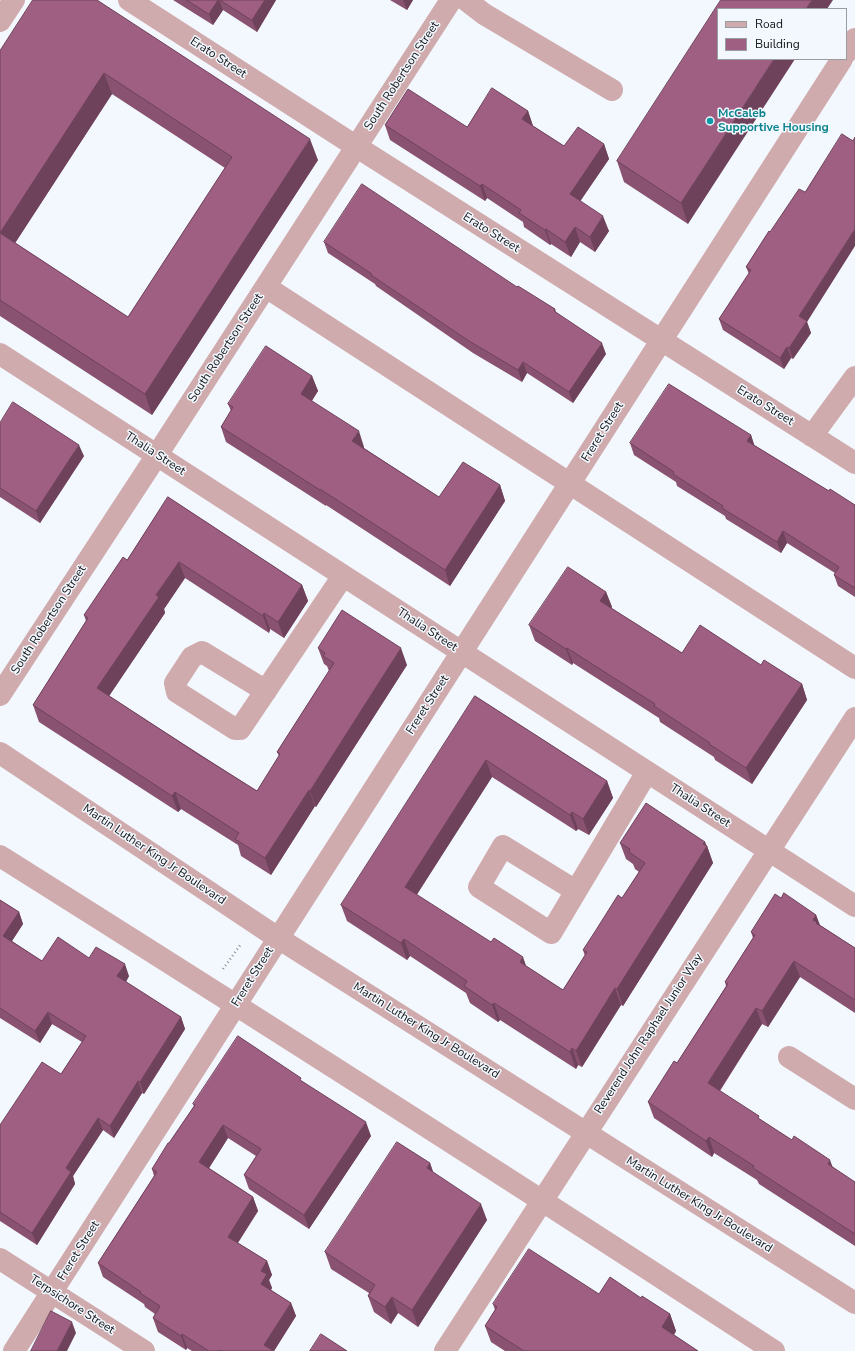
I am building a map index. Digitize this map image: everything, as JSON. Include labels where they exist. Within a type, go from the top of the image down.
[{"type":"street","points":[[0,21],[14,0]]},
{"type":"street","name":"Erato Street","points":[[129,0],[660,341],[855,463]]},
{"type":"street","name":"South Robertson Street","points":[[0,695],[451,0]]},
{"type":"street","points":[[466,0],[484,14],[612,90]]},
{"type":"street","points":[[847,51],[855,39]]},
{"type":"street","name":"Freret Street","points":[[14,1351],[841,60]]},
{"type":"street","points":[[266,287],[855,668]]},
{"type":"street","name":"Thalia Street","points":[[0,354],[855,906]]},
{"type":"street","points":[[812,436],[855,377]]},
{"type":"street","points":[[266,692],[343,576]]},
{"type":"street","name":"Reverend John Raphael Junior Way","points":[[445,1351],[855,718]]},
{"type":"street","name":"Martin Luther King Jr Boulevard","points":[[0,753],[278,938],[855,1304]]},
{"type":"street","points":[[576,891],[647,772]]},
{"type":"street","points":[[0,856],[236,1004],[774,1351]]},
{"type":"street","points":[[789,1057],[855,1099]]},
{"type":"street","name":"Terpsichore Street","points":[[0,1259],[144,1351]]},
{"type":"path","points":[[222,971],[243,941]]},
{"type":"building","points":[[33,0],[97,0],[310,139],[145,394],[0,300],[0,51]],"holes":[[[104,73],[232,157],[128,317],[0,233]]]},
{"type":"building","points":[[187,0],[218,0],[209,14]]},
{"type":"building","points":[[220,0],[265,0],[252,20]]},
{"type":"building","name":"McCaleb Supportive Housing","points":[[721,0],[812,0],[807,8],[717,8],[717,60],[773,60],[681,203],[617,161]]},
{"type":"building","points":[[492,88],[528,111],[522,119],[564,146],[578,127],[604,144],[570,194],[603,216],[590,237],[575,227],[565,242],[519,213],[521,210],[482,184],[480,186],[385,125],[408,89],[467,127]]},
{"type":"building","points":[[842,134],[853,141],[855,137],[855,229],[799,316],[807,321],[789,348],[787,347],[780,358],[719,319],[751,270],[746,267],[769,231],[770,232],[799,189],[805,192]]},
{"type":"building","points":[[362,184],[517,287],[518,286],[555,309],[554,311],[602,343],[569,392],[523,362],[518,370],[469,341],[324,242]]},
{"type":"building","points":[[266,346],[312,376],[301,394],[359,431],[352,441],[439,497],[463,462],[500,485],[445,570],[221,427],[233,407],[228,404]]},
{"type":"building","points":[[669,384],[751,435],[747,441],[829,491],[830,489],[855,505],[855,588],[834,575],[839,567],[783,531],[777,542],[722,508],[723,506],[673,474],[674,472],[630,443]]},
{"type":"building","points":[[13,402],[79,445],[36,511],[0,488],[0,423]]},
{"type":"building","points":[[168,497],[302,585],[278,622],[264,613],[263,616],[179,562],[156,595],[159,597],[97,688],[201,756],[257,791],[280,754],[277,752],[334,663],[323,656],[325,653],[318,648],[342,610],[401,648],[310,791],[309,790],[265,858],[235,839],[239,833],[175,792],[172,796],[33,705],[88,618],[84,615],[123,557],[127,560]]},
{"type":"building","points":[[568,567],[606,592],[600,601],[682,653],[700,625],[761,665],[764,660],[802,684],[746,768],[654,706],[655,704],[529,625]]},
{"type":"building","points":[[475,696],[607,781],[583,819],[572,812],[570,815],[486,760],[405,887],[491,942],[494,938],[523,957],[520,962],[563,990],[587,952],[583,950],[618,895],[622,898],[645,863],[629,852],[630,849],[620,843],[646,803],[705,842],[703,844],[707,846],[576,1051],[572,1048],[570,1052],[494,1003],[492,1005],[464,986],[467,981],[404,939],[401,943],[341,905]]},
{"type":"building","points":[[784,893],[816,915],[813,920],[817,922],[816,923],[855,948],[855,1000],[794,961],[762,1011],[756,1008],[708,1083],[759,1116],[758,1118],[792,1140],[794,1136],[830,1160],[828,1164],[855,1182],[855,1234],[753,1168],[754,1166],[709,1137],[706,1141],[648,1102],[674,1061],[677,1063],[728,984],[725,982],[755,935],[751,932],[775,894],[781,898]]},
{"type":"building","points":[[0,900],[19,912],[3,936],[42,961],[58,937],[89,958],[96,947],[125,964],[117,976],[181,1017],[110,1126],[98,1118],[66,1168],[71,1172],[32,1233],[0,1212],[0,1125],[42,1062],[61,1074],[86,1036],[48,1012],[35,1031],[0,1008]]},
{"type":"building","points":[[238,1036],[301,1078],[300,1080],[366,1122],[304,1215],[244,1175],[261,1149],[223,1125],[199,1162],[253,1197],[228,1237],[267,1261],[261,1271],[267,1274],[261,1284],[291,1303],[264,1345],[274,1351],[209,1351],[182,1334],[181,1336],[153,1318],[160,1306],[98,1263],[157,1172],[152,1169],[168,1143],[195,1105],[193,1104]]},
{"type":"building","points":[[397,1142],[430,1163],[427,1168],[481,1204],[412,1310],[392,1297],[385,1307],[368,1296],[375,1285],[325,1252]]},
{"type":"building","points":[[529,1249],[599,1294],[610,1277],[641,1298],[642,1296],[670,1314],[662,1327],[698,1351],[524,1351],[485,1326],[497,1307],[493,1304]]},
{"type":"building","points":[[51,1311],[72,1322],[57,1351],[31,1351]]},
{"type":"building","points":[[321,1334],[347,1351],[310,1351]]},
{"type":"place","name":"McCaleb Supportive Housing","points":[[710,121]]}]
